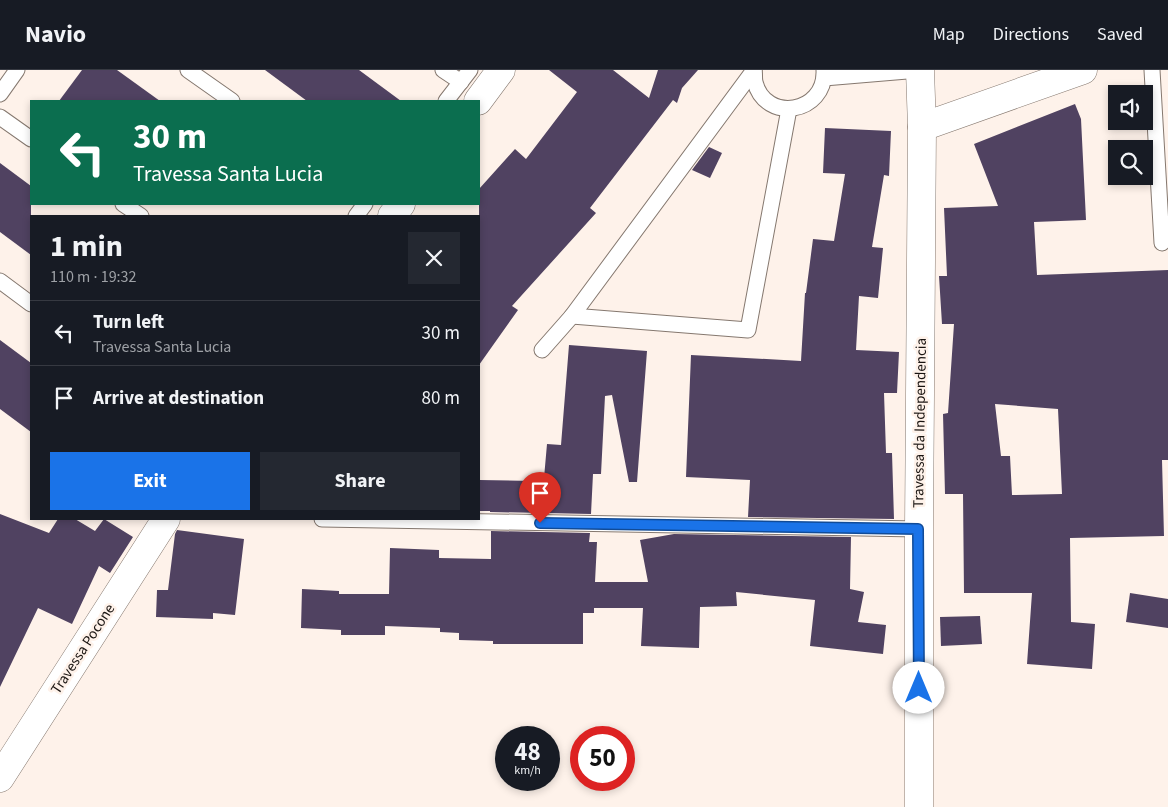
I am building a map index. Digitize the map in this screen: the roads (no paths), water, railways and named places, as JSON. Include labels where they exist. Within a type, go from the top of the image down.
[{"type":"main road","points":[[470,84],[501,70]]},
{"type":"main road","name":"Travessa da Independencia","points":[[919,807],[918,529],[922,127],[920,70]]},
{"type":"main road","points":[[922,127],[1083,70]]},
{"type":"main road","name":"Travessa Pocone","points":[[0,778],[165,520]]},
{"type":"lane","points":[[0,94],[17,70]]},
{"type":"lane","points":[[188,70],[231,100]]},
{"type":"lane","points":[[444,70],[470,84],[447,100]]},
{"type":"lane","points":[[754,70],[755,82],[767,101],[778,107],[789,108],[809,103],[822,87],[824,74],[920,70]]},
{"type":"lane","points":[[542,350],[572,316],[754,70]]},
{"type":"lane","points":[[1152,70],[1162,243]]},
{"type":"lane","points":[[572,316],[748,330],[789,108]]},
{"type":"lane","points":[[0,117],[30,138]]},
{"type":"lane","points":[[124,205],[140,215]]},
{"type":"lane","points":[[0,281],[30,303]]},
{"type":"lane","points":[[382,520],[918,529]]}]
